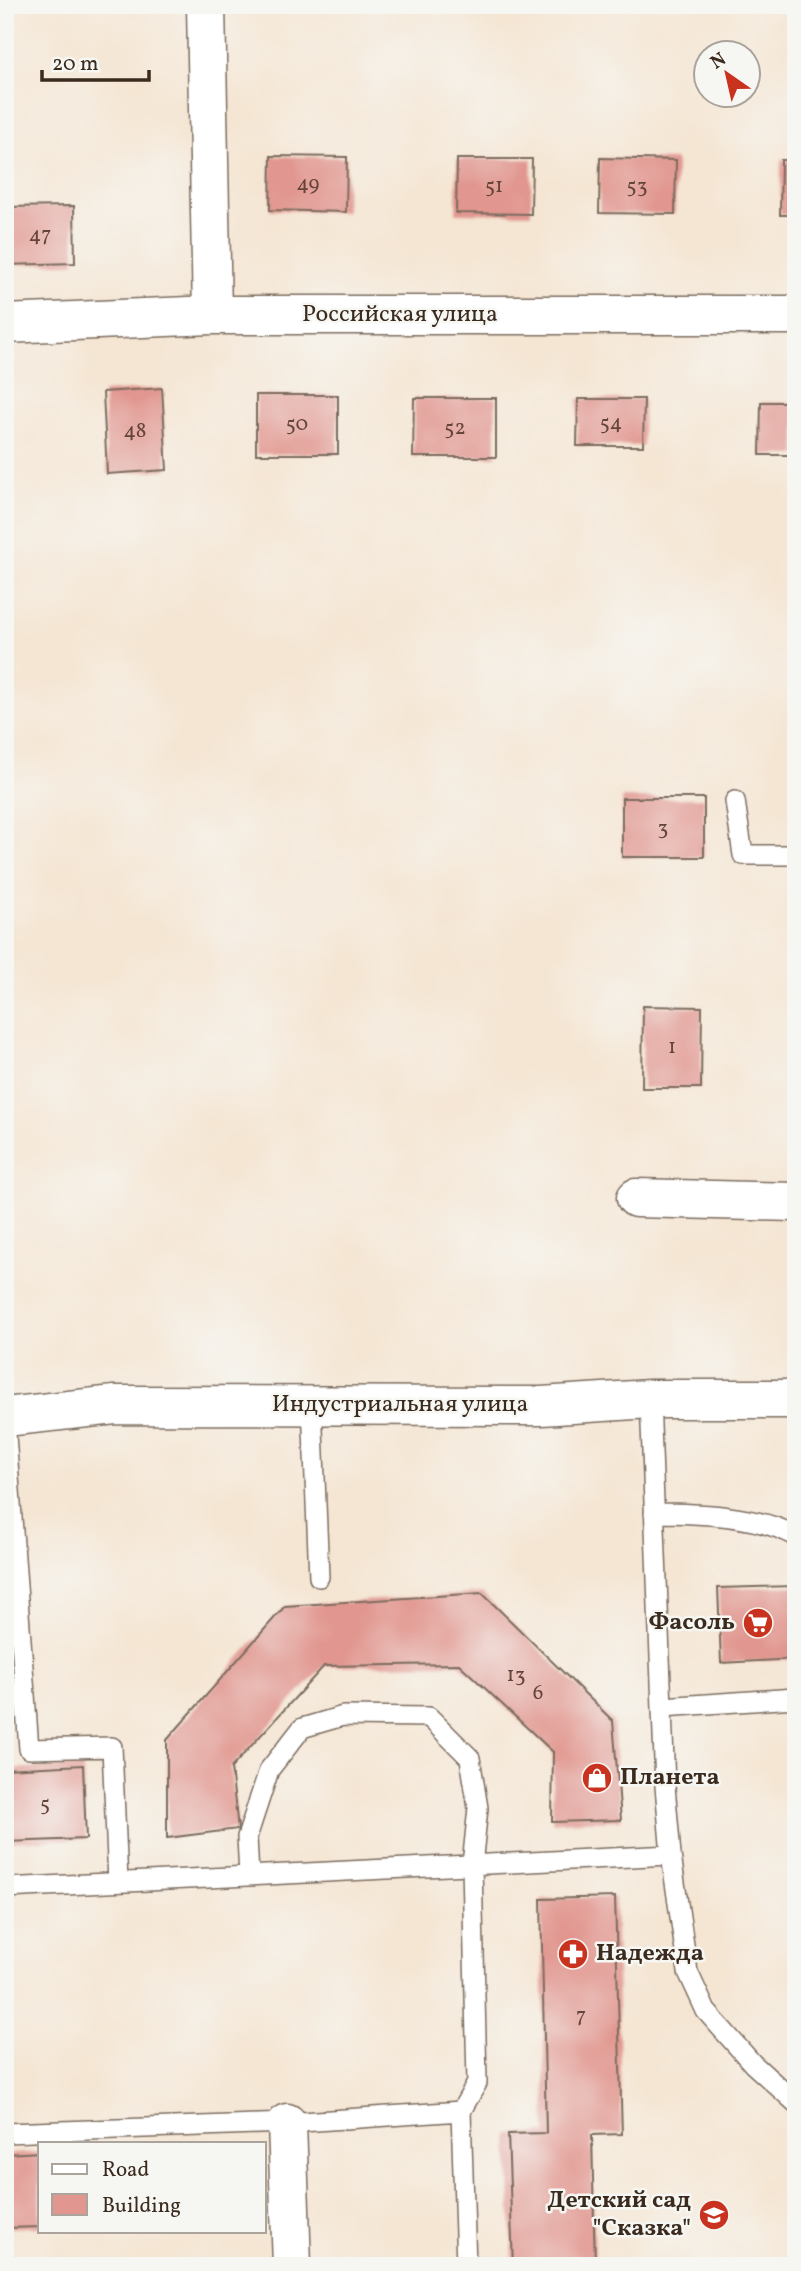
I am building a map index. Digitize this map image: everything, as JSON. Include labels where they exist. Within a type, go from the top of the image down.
[{"type":"street","points":[[206,5],[212,315]]},
{"type":"street","name":"Российская улица","points":[[5,324],[212,315],[796,315]]},
{"type":"street","points":[[636,1198],[796,1202]]},
{"type":"street","name":"Индустриальная улица","points":[[5,1417],[115,1405],[541,1406],[650,1399],[796,1399]]},
{"type":"street","points":[[287,2123],[292,2266]]},
{"type":"lane","points":[[735,801],[743,855],[796,855]]},
{"type":"lane","points":[[650,1399],[665,1786],[671,1855],[688,1972],[706,2011],[753,2063],[796,2103]]},
{"type":"lane","points":[[312,1404],[319,1577]]},
{"type":"lane","points":[[5,1422],[13,1640],[30,1749],[112,1747],[118,1882]]},
{"type":"lane","points":[[654,1513],[705,1514],[781,1528],[796,1536]]},
{"type":"lane","points":[[662,1707],[796,1698]]},
{"type":"lane","points":[[249,1876],[247,1836],[269,1770],[302,1728],[342,1716],[429,1717],[470,1758],[478,1808],[471,1865],[477,2083],[461,2110],[466,2266]]},
{"type":"lane","points":[[5,1888],[671,1855]]},
{"type":"lane","points":[[5,2133],[287,2123],[461,2110]]},
{"type":"building","points":[[271,156],[347,157],[346,212],[270,210]]},
{"type":"building","points":[[600,158],[676,160],[675,214],[599,213]]},
{"type":"building","points":[[457,159],[532,159],[531,214],[456,213]]},
{"type":"building","points":[[781,160],[796,160],[796,215],[780,215]]},
{"type":"building","points":[[74,206],[75,263],[5,265],[5,207]]},
{"type":"building","points":[[162,388],[167,470],[107,474],[103,392]]},
{"type":"building","points":[[256,395],[338,395],[338,454],[256,454]]},
{"type":"building","points":[[414,398],[496,398],[496,457],[413,457]]},
{"type":"building","points":[[578,399],[644,399],[643,446],[577,446]]},
{"type":"building","points":[[761,402],[796,402],[796,455],[760,455]]},
{"type":"building","points":[[622,798],[704,798],[704,857],[622,857]]},
{"type":"building","points":[[643,1006],[702,1007],[701,1088],[642,1088]]},
{"type":"building","name":"Фасоль","points":[[796,1586],[796,1659],[721,1663],[718,1588]]},
{"type":"building","points":[[482,1593],[613,1721],[621,1820],[552,1822],[553,1752],[459,1664],[324,1666],[231,1768],[238,1829],[167,1838],[167,1740],[285,1606]]},
{"type":"building","points":[[83,1765],[86,1839],[5,1842],[5,1769]]},
{"type":"building","points":[[615,1897],[622,2134],[592,2135],[595,2266],[513,2266],[508,2134],[546,2133],[541,1899]]},
{"type":"building","points":[[38,2152],[38,2227],[5,2228],[5,2154]]},
{"type":"place","name":"Фасоль","points":[[758,1623]]},
{"type":"place","name":"Планета","points":[[597,1778]]},
{"type":"place","name":"Надежда","points":[[573,1954]]},
{"type":"place","name":"Детский сад \"Сказка\"","points":[[714,2215]]}]
